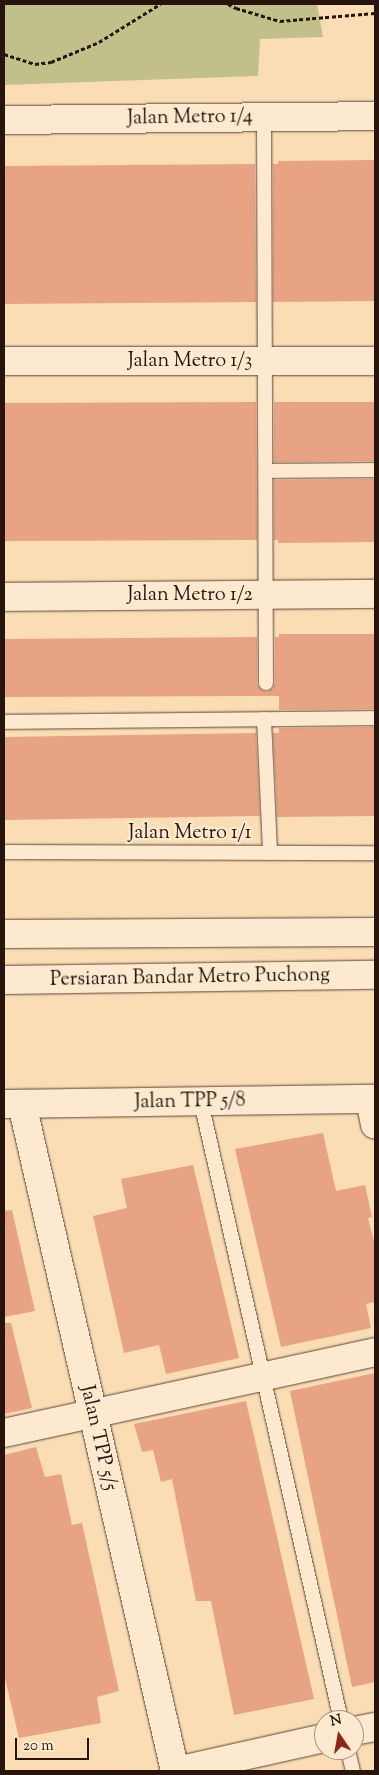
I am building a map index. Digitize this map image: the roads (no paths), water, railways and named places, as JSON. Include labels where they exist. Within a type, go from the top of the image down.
[{"type":"street","name":"Jalan Metro 1/4","points":[[4,120],[375,116]]},
{"type":"street","name":"Jalan Metro 1/3","points":[[4,360],[375,361]]},
{"type":"street","name":"Jalan Metro 1/2","points":[[4,597],[375,594]]},
{"type":"street","points":[[4,934],[375,932]]},
{"type":"street","name":"Persiaran Bandar Metro Puchong","points":[[4,980],[375,975]]},
{"type":"street","points":[[372,1099],[375,1125]]},
{"type":"street","name":"Jalan TPP 5/8","points":[[13,1104],[372,1099]]},
{"type":"street","name":"Jalan TPP 5/5","points":[[13,1104],[92,1412],[176,1771]]},
{"type":"street","points":[[4,1433],[92,1412],[375,1352]]},
{"type":"street","points":[[176,1771],[314,1740]]},
{"type":"lane","points":[[264,118],[266,683]]},
{"type":"lane","points":[[266,470],[375,470]]},
{"type":"lane","points":[[4,722],[375,718]]},
{"type":"lane","points":[[264,719],[270,853]]},
{"type":"lane","name":"Jalan Metro 1/1","points":[[4,852],[375,853]]},
{"type":"lane","points":[[201,1102],[339,1710]]}]
